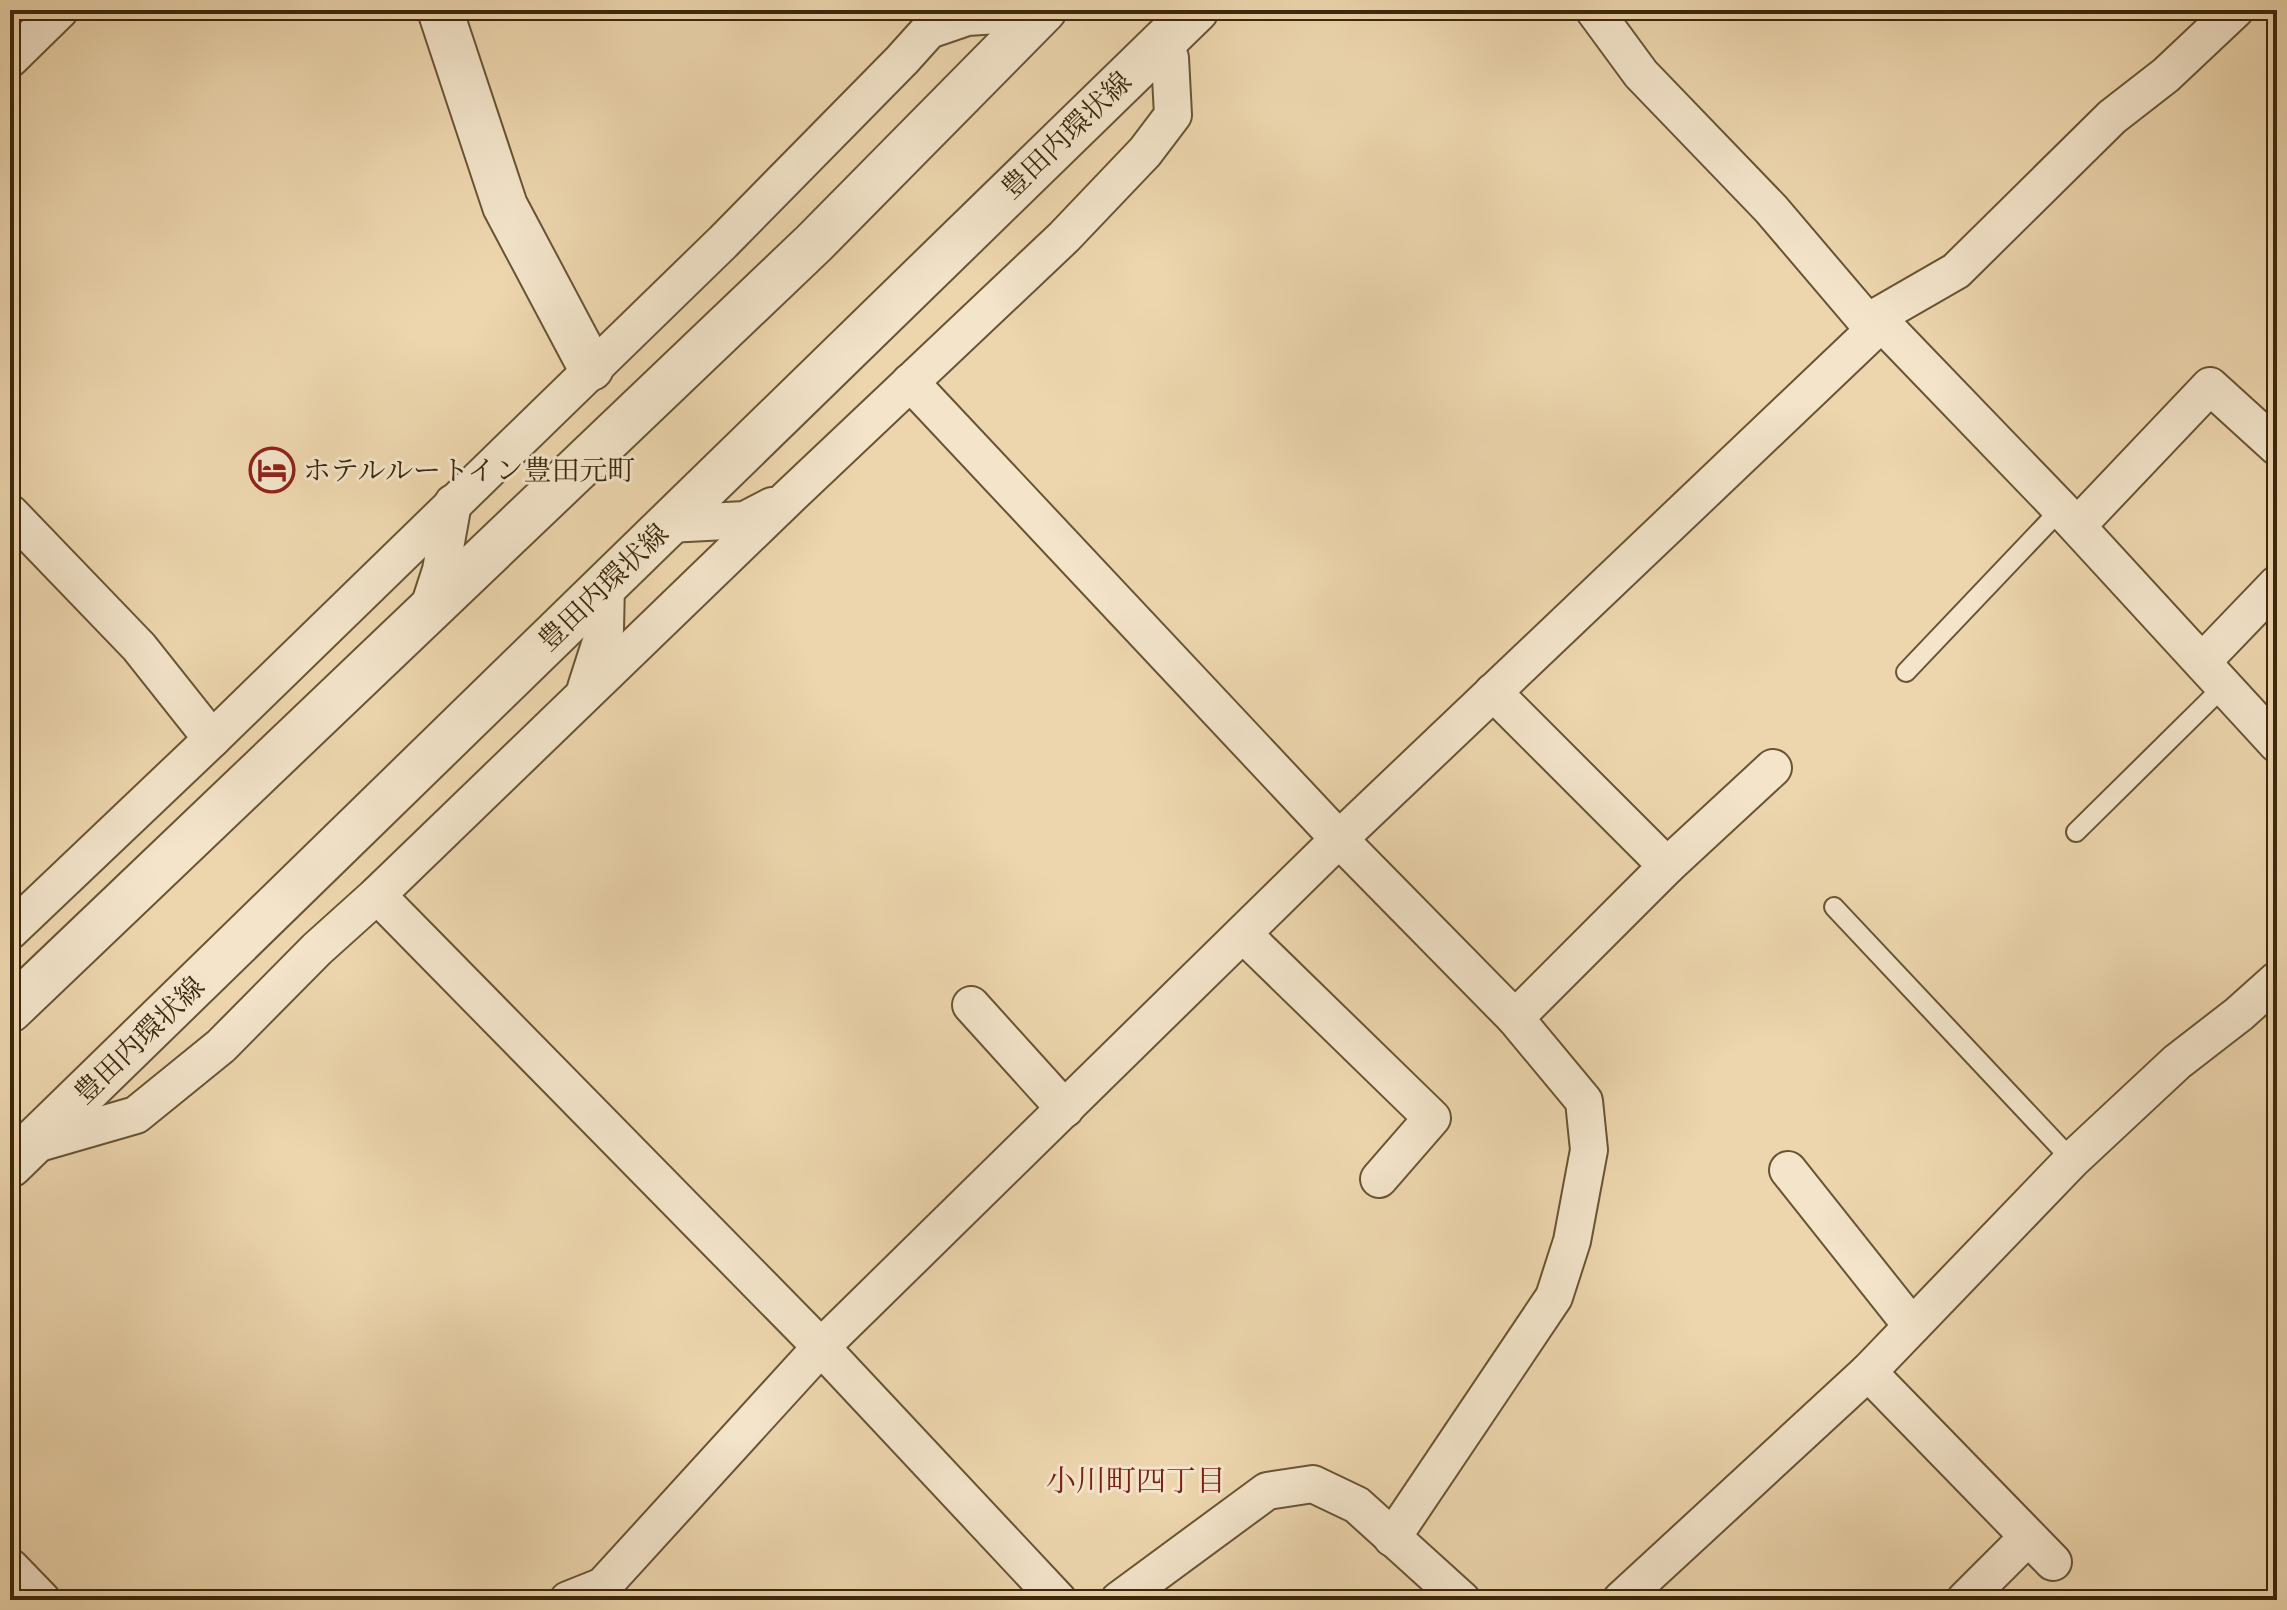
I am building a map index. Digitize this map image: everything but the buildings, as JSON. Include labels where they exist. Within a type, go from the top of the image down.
[{"type":"street","points":[[10,59],[60,10]]},
{"type":"street","points":[[440,10],[505,206],[591,368]]},
{"type":"street","name":"豊田内環状線","points":[[21,1155],[1196,10]]},
{"type":"street","points":[[1594,10],[1641,74],[1771,209],[1875,324],[2069,517],[2277,744]]},
{"type":"street","points":[[568,1600],[603,1586],[821,1347],[1339,839],[1875,324],[1956,271],[2112,117],[2166,75],[2235,10]]},
{"type":"street","points":[[10,931],[723,242],[929,30],[967,17],[1043,11]]},
{"type":"street","points":[[10,1010],[814,243],[1043,11]]},
{"type":"street","points":[[21,1155],[136,1115],[221,1046],[317,949],[1064,237],[1145,152],[1173,115],[1170,58],[1164,40]]},
{"type":"street","points":[[910,382],[1339,839],[1515,1018],[1584,1101],[1589,1150],[1572,1241],[1554,1297],[1392,1538]]},
{"type":"street","points":[[2069,517],[2210,386],[2277,447]]},
{"type":"street","points":[[668,524],[745,520],[788,498]]},
{"type":"street","points":[[428,610],[441,570],[453,503]]},
{"type":"street","points":[[14,525],[139,647],[212,739]]},
{"type":"street","points":[[583,695],[605,629],[606,584]]},
{"type":"street","points":[[2213,674],[2277,584]]},
{"type":"street","points":[[1493,692],[1667,866]]},
{"type":"street","points":[[1515,1018],[1667,866],[1773,768]]},
{"type":"street","points":[[377,895],[821,1347],[1058,1600]]},
{"type":"street","points":[[1243,934],[1432,1118],[1379,1179]]},
{"type":"street","points":[[1636,1595],[1868,1372],[2072,1160],[2177,1062],[2277,980]]},
{"type":"street","points":[[971,1005],[1065,1109]]},
{"type":"street","points":[[1788,1170],[1912,1326]]},
{"type":"street","points":[[1868,1372],[2053,1562]]},
{"type":"street","points":[[1119,1600],[1267,1491],[1313,1484],[1357,1505],[1462,1600]]},
{"type":"street","points":[[1965,1600],[2028,1537]]},
{"type":"street","points":[[10,1567],[42,1600]]},
{"type":"lane","points":[[1906,672],[2069,517]]},
{"type":"lane","points":[[2076,832],[2213,674]]},
{"type":"lane","points":[[1834,907],[2072,1160]]},
{"type":"place","name":"ホテルルートイン豊田元町","points":[[272,470]]},
{"type":"district","name":"小川町四丁目","points":[[1136,1481]]}]
